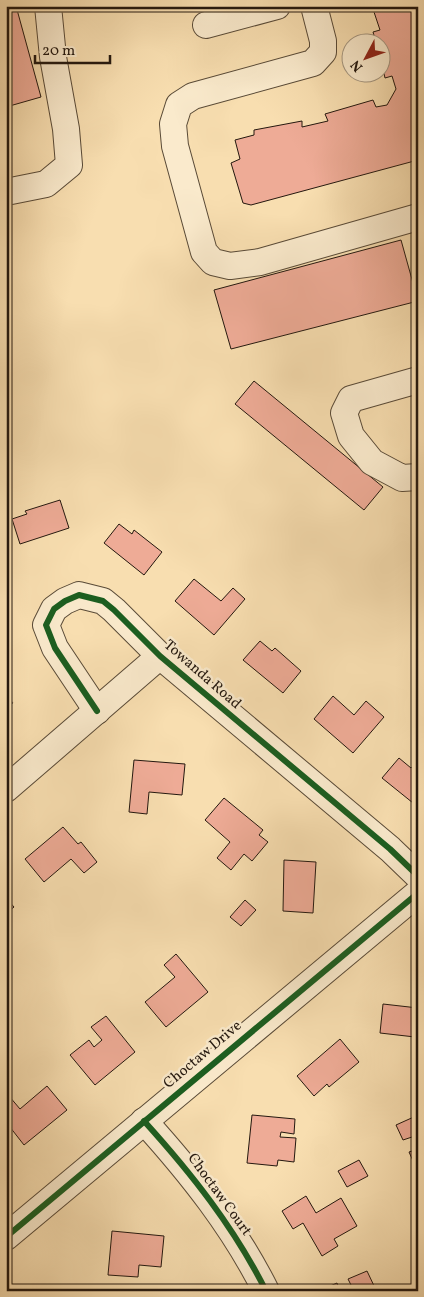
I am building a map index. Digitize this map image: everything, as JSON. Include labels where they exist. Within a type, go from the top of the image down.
[{"type":"street","points":[[6,192],[46,184],[70,165],[66,129],[53,57],[48,6]]},
{"type":"street","points":[[206,25],[278,6]]},
{"type":"street","points":[[314,6],[323,41],[323,52],[313,63],[193,96],[179,105],[173,124],[175,146],[204,252],[213,262],[230,266],[260,262],[418,217]]},
{"type":"street","points":[[418,380],[351,399],[344,413],[351,436],[372,462],[402,478],[418,477]]},
{"type":"street","name":"Towanda Road","points":[[97,711],[55,648],[46,625],[54,609],[65,601],[79,595],[103,601],[114,610],[160,656],[390,849],[418,876]]},
{"type":"street","points":[[6,789],[160,656]]},
{"type":"street","name":"Choctaw Drive","points":[[6,1237],[418,893]]},
{"type":"street","name":"Choctaw Court","points":[[144,1121],[179,1160],[219,1211],[254,1267],[266,1291]]},
{"type":"building","points":[[6,6],[16,6],[41,97],[6,107]]},
{"type":"building","points":[[372,6],[418,6],[418,160],[251,205],[243,203],[231,163],[240,159],[235,140],[254,135],[254,130],[302,121],[302,127],[328,121],[325,114],[373,100],[376,107],[387,105],[396,89],[392,76],[392,32],[373,32],[380,30]]},
{"type":"building","points":[[401,240],[418,301],[231,349],[214,290]]},
{"type":"building","points":[[254,381],[383,487],[364,510],[235,404]]},
{"type":"building","points":[[60,500],[69,528],[20,544],[12,519],[27,514],[25,511]]},
{"type":"building","points":[[119,524],[132,534],[134,530],[162,552],[144,575],[104,543]]},
{"type":"building","points":[[194,579],[221,601],[233,588],[245,599],[214,635],[175,601]]},
{"type":"building","points":[[260,641],[272,651],[275,648],[301,671],[283,693],[243,660]]},
{"type":"building","points":[[6,695],[13,703],[6,708]]},
{"type":"building","points":[[333,696],[354,715],[366,701],[384,717],[353,753],[314,719]]},
{"type":"building","points":[[399,758],[411,768],[413,766],[418,770],[418,807],[382,778]]},
{"type":"building","points":[[134,760],[185,764],[182,795],[149,792],[147,814],[129,812]]},
{"type":"building","points":[[224,798],[263,830],[259,835],[268,842],[252,861],[244,854],[231,870],[217,858],[230,842],[205,820]]},
{"type":"building","points":[[63,827],[78,844],[81,842],[97,862],[84,873],[71,859],[44,882],[25,859]]},
{"type":"building","points":[[284,860],[316,862],[313,913],[283,911]]},
{"type":"building","points":[[6,898],[14,907],[6,914]]},
{"type":"building","points":[[245,900],[256,910],[241,926],[230,917]]},
{"type":"building","points":[[176,954],[208,992],[166,1027],[145,1002],[175,977],[164,965]]},
{"type":"building","points":[[383,1004],[418,1008],[418,1034],[415,1034],[415,1037],[380,1033]]},
{"type":"building","points":[[106,1016],[135,1052],[95,1085],[70,1055],[89,1040],[94,1047],[102,1040],[91,1027]]},
{"type":"building","points":[[340,1039],[359,1062],[329,1087],[327,1084],[314,1096],[297,1076]]},
{"type":"building","points":[[47,1086],[67,1110],[24,1145],[6,1122],[6,1099],[9,1096],[20,1109]]},
{"type":"building","points":[[252,1115],[295,1119],[294,1134],[281,1132],[280,1137],[296,1138],[294,1162],[278,1160],[277,1166],[247,1163]]},
{"type":"building","points":[[416,1116],[418,1135],[403,1140],[396,1125]]},
{"type":"building","points":[[418,1149],[418,1172],[409,1152]]},
{"type":"building","points":[[359,1160],[368,1176],[347,1187],[338,1171]]},
{"type":"building","points":[[306,1196],[316,1213],[341,1198],[357,1226],[334,1239],[338,1246],[322,1256],[303,1223],[293,1229],[282,1211]]},
{"type":"building","points":[[112,1231],[164,1236],[161,1267],[139,1265],[138,1277],[108,1275]]},
{"type":"building","points":[[367,1271],[376,1290],[384,1286],[386,1291],[344,1291],[352,1287],[348,1279]]},
{"type":"building","points":[[337,1283],[340,1291],[321,1290]]},
{"type":"cycle path","points":[[97,711],[55,648],[46,625],[54,609],[65,601],[79,595],[103,601],[114,610],[160,656],[390,849],[418,876]]},
{"type":"cycle path","points":[[6,1237],[418,893]]},
{"type":"cycle path","points":[[144,1121],[211,1202],[240,1245],[266,1291]]}]
